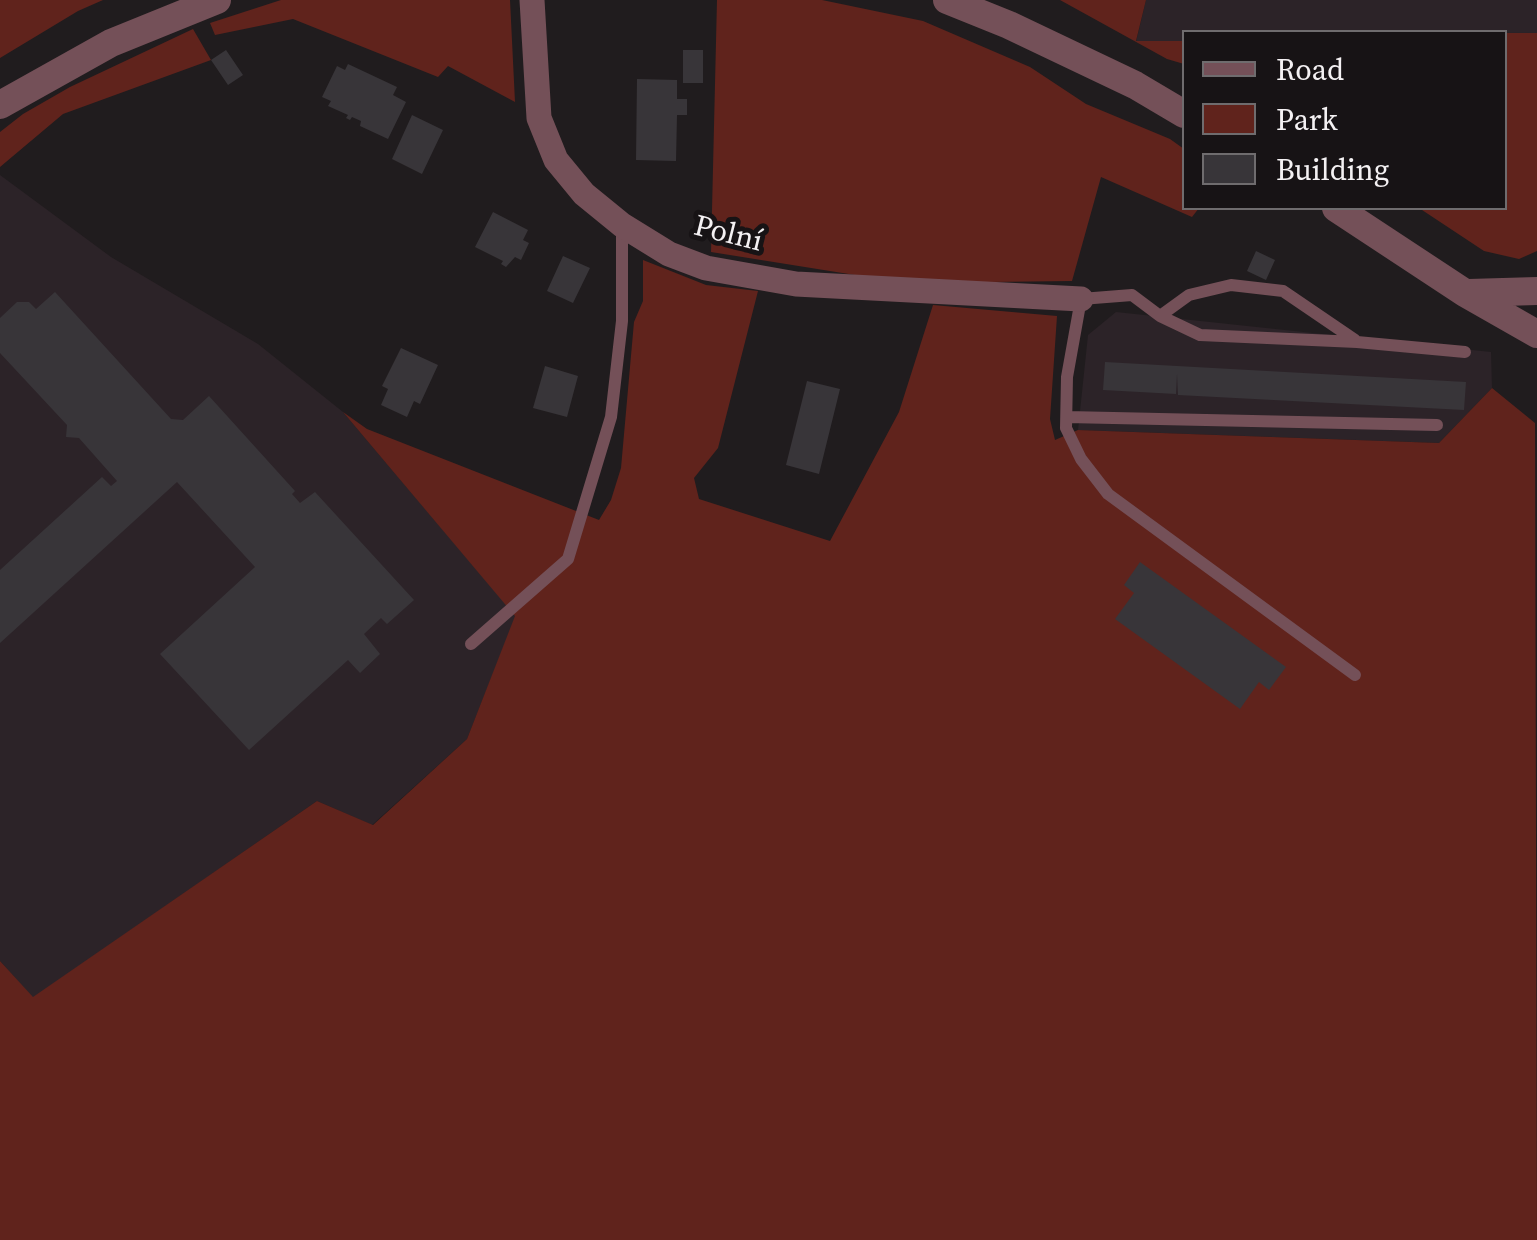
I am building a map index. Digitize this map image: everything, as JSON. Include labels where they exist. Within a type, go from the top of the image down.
[{"type":"street","points":[[0,105],[111,43],[217,0]]},
{"type":"street","name":"Polní","points":[[532,0],[539,118],[556,160],[584,194],[622,225],[669,254],[706,268],[796,284],[1081,299]]},
{"type":"street","points":[[946,0],[1010,25],[1182,113]]},
{"type":"street","points":[[1339,210],[1537,334]]},
{"type":"street","points":[[1466,293],[1537,291]]},
{"type":"lane","points":[[470,644],[568,559],[611,417],[622,321],[622,225]]},
{"type":"lane","points":[[1160,316],[1188,295],[1232,285],[1283,292],[1356,342]]},
{"type":"lane","points":[[1355,674],[1108,494],[1080,460],[1066,428],[1066,417],[1067,376],[1081,299],[1132,295],[1160,316],[1200,335],[1356,342],[1465,352]]},
{"type":"lane","points":[[1066,417],[1437,426]]},
{"type":"shaded area","points":[[1146,0],[1537,0],[1537,33],[1182,30],[1182,41],[1136,42]]},
{"type":"shaded area","points":[[0,175],[111,257],[258,344],[343,412],[516,616],[467,739],[372,825],[317,801],[33,998],[0,961]]},
{"type":"shaded area","points":[[1116,312],[1491,352],[1492,388],[1439,443],[1078,430],[1088,335]]},
{"type":"green space","points":[[0,0],[103,0],[0,58]]},
{"type":"green space","points":[[281,0],[510,0],[515,102],[448,66],[438,77],[293,19],[215,35],[210,23]]},
{"type":"green space","points":[[717,0],[822,0],[923,21],[1030,67],[1086,104],[1182,148],[1182,210],[1197,210],[1192,217],[1101,177],[1072,281],[905,283],[711,252]]},
{"type":"green space","points":[[1060,0],[1146,0],[1136,41],[1182,41],[1182,63],[1167,59]]},
{"type":"green space","points":[[193,29],[211,60],[63,114],[0,167],[0,132],[23,114],[70,87]]},
{"type":"green space","points":[[1507,33],[1537,33],[1537,251],[1519,259],[1484,251],[1422,210],[1507,210]]},
{"type":"green space","points":[[643,260],[706,285],[758,291],[718,448],[694,478],[699,499],[830,541],[899,412],[933,305],[1057,316],[1050,419],[1055,440],[1078,430],[1439,443],[1492,388],[1535,423],[1537,1240],[0,1240],[0,961],[33,997],[317,801],[373,825],[467,739],[515,616],[343,412],[367,429],[599,520],[611,500],[621,468],[634,322],[643,301]]},
{"type":"building","points":[[226,50],[243,75],[228,85],[211,60]]},
{"type":"building","points":[[683,50],[703,50],[703,83],[683,83]]},
{"type":"building","points":[[348,64],[397,87],[393,95],[406,102],[388,139],[360,126],[361,121],[346,118],[348,115],[328,106],[331,101],[322,97],[337,66],[345,70]]},
{"type":"building","points":[[637,79],[677,80],[677,99],[687,99],[687,115],[677,115],[676,161],[636,160]]},
{"type":"building","points":[[412,115],[443,130],[422,174],[392,159]]},
{"type":"building","points":[[493,212],[528,230],[523,240],[529,243],[521,260],[515,257],[506,267],[501,264],[503,261],[475,247]]},
{"type":"building","points":[[1256,251],[1275,260],[1266,280],[1247,271]]},
{"type":"building","points":[[563,256],[590,268],[573,303],[547,291]]},
{"type":"building","points":[[55,292],[171,419],[183,420],[209,396],[295,491],[292,494],[300,503],[315,492],[414,600],[387,624],[381,618],[364,634],[380,654],[360,673],[348,660],[249,750],[160,654],[255,567],[177,482],[0,643],[0,570],[102,477],[111,486],[117,481],[79,438],[66,437],[67,425],[0,353],[0,318],[17,302],[29,302],[36,309]]},
{"type":"building","points":[[401,348],[438,365],[420,404],[414,401],[407,417],[381,405],[388,389],[382,386]]},
{"type":"building","points":[[1105,362],[1466,382],[1464,410],[1178,395],[1177,374],[1176,394],[1103,390]]},
{"type":"building","points":[[545,366],[578,376],[567,417],[533,408]]},
{"type":"building","points":[[807,381],[840,389],[819,474],[786,465]]},
{"type":"building","points":[[1140,562],[1286,667],[1269,690],[1259,682],[1240,709],[1115,619],[1134,593],[1124,585]]}]
